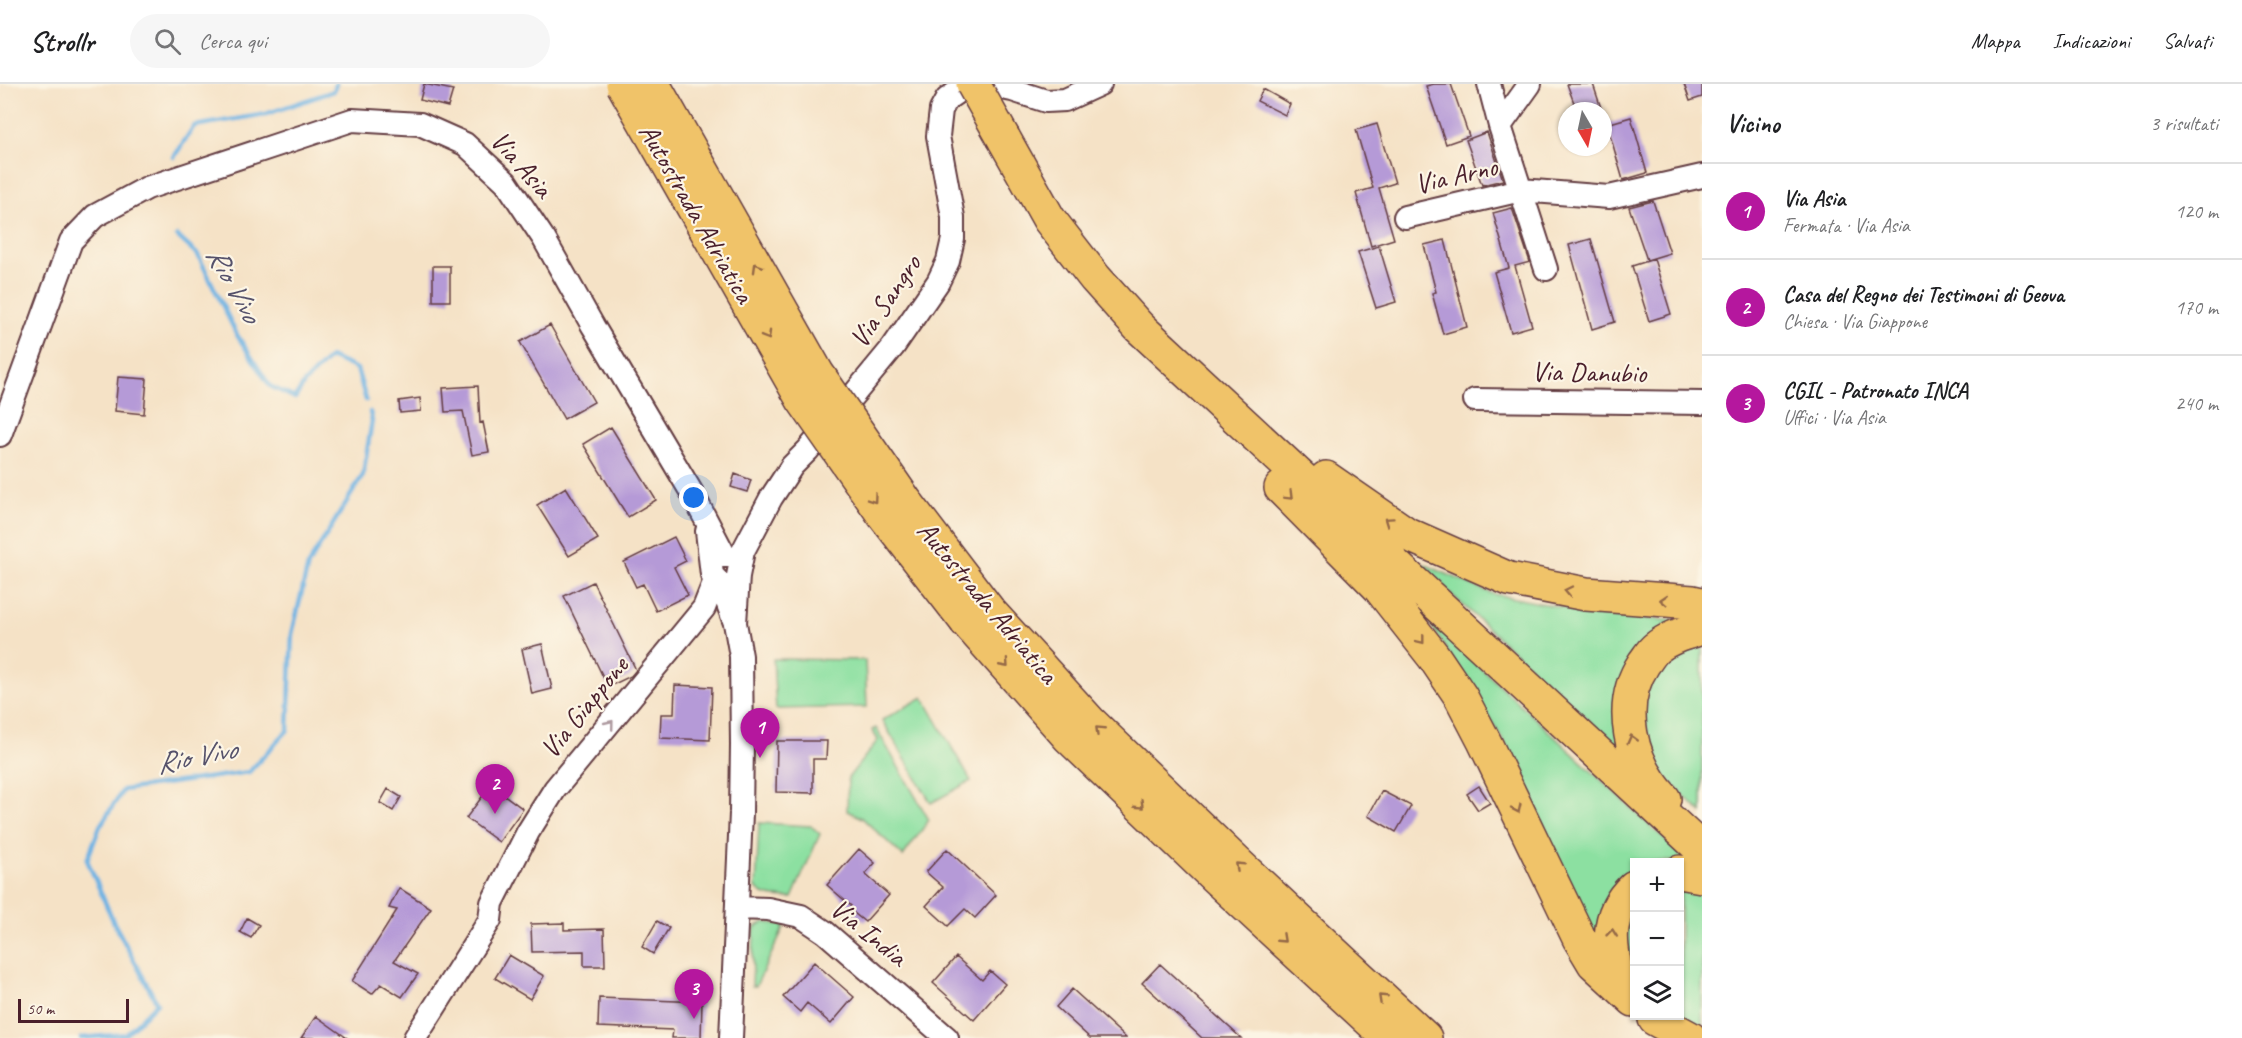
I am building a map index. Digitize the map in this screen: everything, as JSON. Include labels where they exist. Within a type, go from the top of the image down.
[{"type":"highway","name":"Autostrada Adriatica","points":[[623,84],[803,400],[883,514],[978,616],[1240,866],[1425,1038]]},
{"type":"highway","name":"Autostrada Adriatica","points":[[653,84],[817,374],[906,502],[978,616],[1070,737],[1215,877],[1389,1038]]},
{"type":"highway","points":[[973,84],[1049,219],[1095,278],[1139,327],[1202,406],[1379,587],[1434,657],[1461,697],[1484,741],[1579,938],[1594,963],[1630,997]]},
{"type":"highway","points":[[1139,327],[1162,336],[1321,475],[1407,534],[1509,579],[1586,594],[1702,604]]},
{"type":"highway","points":[[1139,327],[1702,850]]},
{"type":"highway","points":[[1702,628],[1672,638],[1654,649],[1638,672],[1630,696],[1628,718],[1632,740],[1654,789],[1702,836]]},
{"type":"highway","points":[[1684,873],[1702,876]]},
{"type":"highway","points":[[1630,894],[1617,912],[1610,937],[1611,950],[1630,984]]},
{"type":"highway","points":[[1660,1020],[1690,1038]]},
{"type":"street","name":"Via Sangro","points":[[728,577],[771,498],[792,466],[808,450],[893,347],[934,289],[943,272],[953,239],[953,217],[938,136],[942,110],[947,99],[966,86],[993,86],[1046,101],[1065,100],[1100,84]]},
{"type":"street","name":"Via Arno","points":[[1489,84],[1500,126],[1546,269]]},
{"type":"street","name":"Via Arno","points":[[1500,126],[1510,84]]},
{"type":"street","name":"Via Arno","points":[[1500,126],[1530,84]]},
{"type":"street","name":"Via Asia","points":[[0,435],[71,241],[95,216],[147,188],[352,120],[420,124],[465,144],[506,182],[544,239],[692,493],[728,577],[741,656],[742,745],[731,1038]]},
{"type":"street","name":"Via Arno","points":[[1405,218],[1521,190],[1609,197],[1702,176]]},
{"type":"street","name":"Via Danubio","points":[[1475,400],[1702,403]]},
{"type":"street","name":"Via Giappone","points":[[415,1038],[490,920],[492,903],[528,832],[555,789],[728,577]]},
{"type":"street","name":"Via India","points":[[737,908],[768,909],[801,916],[825,932],[947,1038]]},
{"type":"green space","points":[[1414,560],[1493,594],[1613,617],[1702,622],[1663,634],[1625,754]]},
{"type":"green space","points":[[1426,617],[1688,861],[1684,861],[1684,858],[1630,858],[1630,886],[1599,948],[1589,929],[1505,743]]},
{"type":"green space","points":[[1702,643],[1702,813],[1656,769],[1641,704],[1647,681],[1664,662]]},
{"type":"green space","points":[[773,659],[865,660],[867,707],[776,709]]},
{"type":"green space","points":[[923,697],[971,781],[931,803],[882,720]]},
{"type":"green space","points":[[876,728],[929,820],[903,856],[862,818],[847,811],[848,778],[878,740],[872,730]]},
{"type":"green space","points":[[759,823],[811,826],[820,834],[792,898],[768,896],[756,888]]},
{"type":"green space","points":[[1684,884],[1702,887],[1702,1036],[1684,1020]]},
{"type":"green space","points":[[1630,909],[1630,967],[1619,927]]},
{"type":"green space","points":[[764,922],[785,925],[756,986],[752,986],[755,927]]},
{"type":"building","points":[[424,84],[453,90],[448,107],[420,100]]},
{"type":"building","points":[[1451,84],[1469,136],[1446,144],[1426,86]]},
{"type":"building","points":[[1567,84],[1593,84],[1599,102],[1574,102]]},
{"type":"building","points":[[1684,84],[1702,84],[1702,97],[1690,101]]},
{"type":"building","points":[[1263,89],[1290,104],[1285,115],[1257,101]]},
{"type":"building","points":[[1631,117],[1647,173],[1623,180],[1612,142],[1612,123]]},
{"type":"building","points":[[1377,124],[1395,183],[1379,188],[1394,239],[1371,246],[1356,193],[1373,188],[1356,130]]},
{"type":"building","points":[[1487,132],[1503,180],[1482,185],[1466,140]]},
{"type":"building","points":[[1653,201],[1670,253],[1647,260],[1629,207]]},
{"type":"building","points":[[1512,208],[1530,262],[1515,266],[1532,326],[1511,332],[1494,272],[1509,268],[1493,213]]},
{"type":"building","points":[[1591,239],[1615,322],[1592,329],[1569,245]]},
{"type":"building","points":[[1445,240],[1467,327],[1443,334],[1432,293],[1436,292],[1424,245]]},
{"type":"building","points":[[1379,246],[1396,302],[1376,308],[1358,252]]},
{"type":"building","points":[[1654,259],[1671,314],[1649,321],[1632,266]]},
{"type":"building","points":[[433,266],[450,266],[450,301],[433,301]]},
{"type":"building","points":[[550,325],[594,402],[564,419],[520,342]]},
{"type":"building","points":[[118,377],[147,379],[144,414],[115,411]]},
{"type":"building","points":[[478,386],[480,423],[483,422],[489,452],[472,455],[463,411],[445,412],[443,388]]},
{"type":"building","points":[[420,398],[421,411],[400,413],[399,401]]},
{"type":"building","points":[[611,427],[656,500],[628,517],[583,444]]},
{"type":"building","points":[[735,474],[751,480],[747,492],[731,487]]},
{"type":"building","points":[[566,487],[598,539],[569,556],[537,505]]},
{"type":"building","points":[[674,537],[686,561],[674,567],[688,595],[656,611],[643,584],[636,587],[624,562]]},
{"type":"building","points":[[593,582],[636,670],[631,676],[608,687],[564,596]]},
{"type":"building","points":[[542,644],[552,689],[532,694],[522,649]]},
{"type":"building","points":[[675,685],[712,687],[710,740],[660,738],[661,714],[674,714]]},
{"type":"building","points":[[777,741],[827,741],[826,759],[813,759],[813,793],[776,792]]},
{"type":"building","points":[[491,785],[523,809],[499,842],[466,818]]},
{"type":"building","points":[[1479,786],[1490,803],[1478,810],[1467,794]]},
{"type":"building","points":[[388,789],[401,797],[393,811],[380,803]]},
{"type":"building","points":[[1382,791],[1411,806],[1396,832],[1368,816]]},
{"type":"building","points":[[859,849],[875,863],[865,874],[889,895],[865,922],[849,909],[851,906],[827,885]]},
{"type":"building","points":[[947,849],[996,895],[975,918],[965,909],[948,926],[926,906],[943,887],[926,872]]},
{"type":"building","points":[[399,888],[431,908],[394,961],[418,974],[402,997],[381,984],[372,994],[352,981],[397,910],[389,908]]},
{"type":"building","points":[[247,918],[259,925],[251,938],[240,932]]},
{"type":"building","points":[[657,921],[669,928],[653,954],[642,947]]},
{"type":"building","points":[[564,923],[564,930],[604,929],[605,966],[584,966],[584,951],[532,952],[531,924]]},
{"type":"building","points":[[509,955],[544,976],[530,999],[495,978]]},
{"type":"building","points":[[956,957],[982,980],[990,971],[1005,984],[974,1020],[933,983]]},
{"type":"building","points":[[814,962],[854,997],[831,1024],[807,1003],[800,1012],[783,997]]},
{"type":"building","points":[[1160,964],[1241,1038],[1202,1038],[1142,983]]},
{"type":"building","points":[[1072,989],[1126,1038],[1090,1038],[1056,1007]]},
{"type":"building","points":[[599,998],[702,1002],[701,1038],[672,1038],[673,1030],[598,1027]]},
{"type":"building","points":[[316,1016],[347,1038],[301,1038]]},
{"type":"waterway","name":"Rio Vivo","points":[[174,157],[194,126],[266,114],[334,91],[336,84]]},
{"type":"waterway","name":"Rio Vivo","points":[[177,236],[198,255],[237,335],[270,386],[295,398],[305,382],[330,357],[357,369],[366,400]]},
{"type":"waterway","name":"Rio Vivo","points":[[81,1038],[126,1034],[157,1003],[114,923],[87,860],[100,826],[123,790],[249,772],[288,730],[292,634],[308,565],[363,475],[372,421],[370,412]]},
{"type":"place","name":"Via Asia","points":[[760,758]]},
{"type":"place","name":"Casa del Regno dei Testimoni di Geova","points":[[495,814]]},
{"type":"place","name":"CGIL - Patronato INCA","points":[[694,1019]]}]
